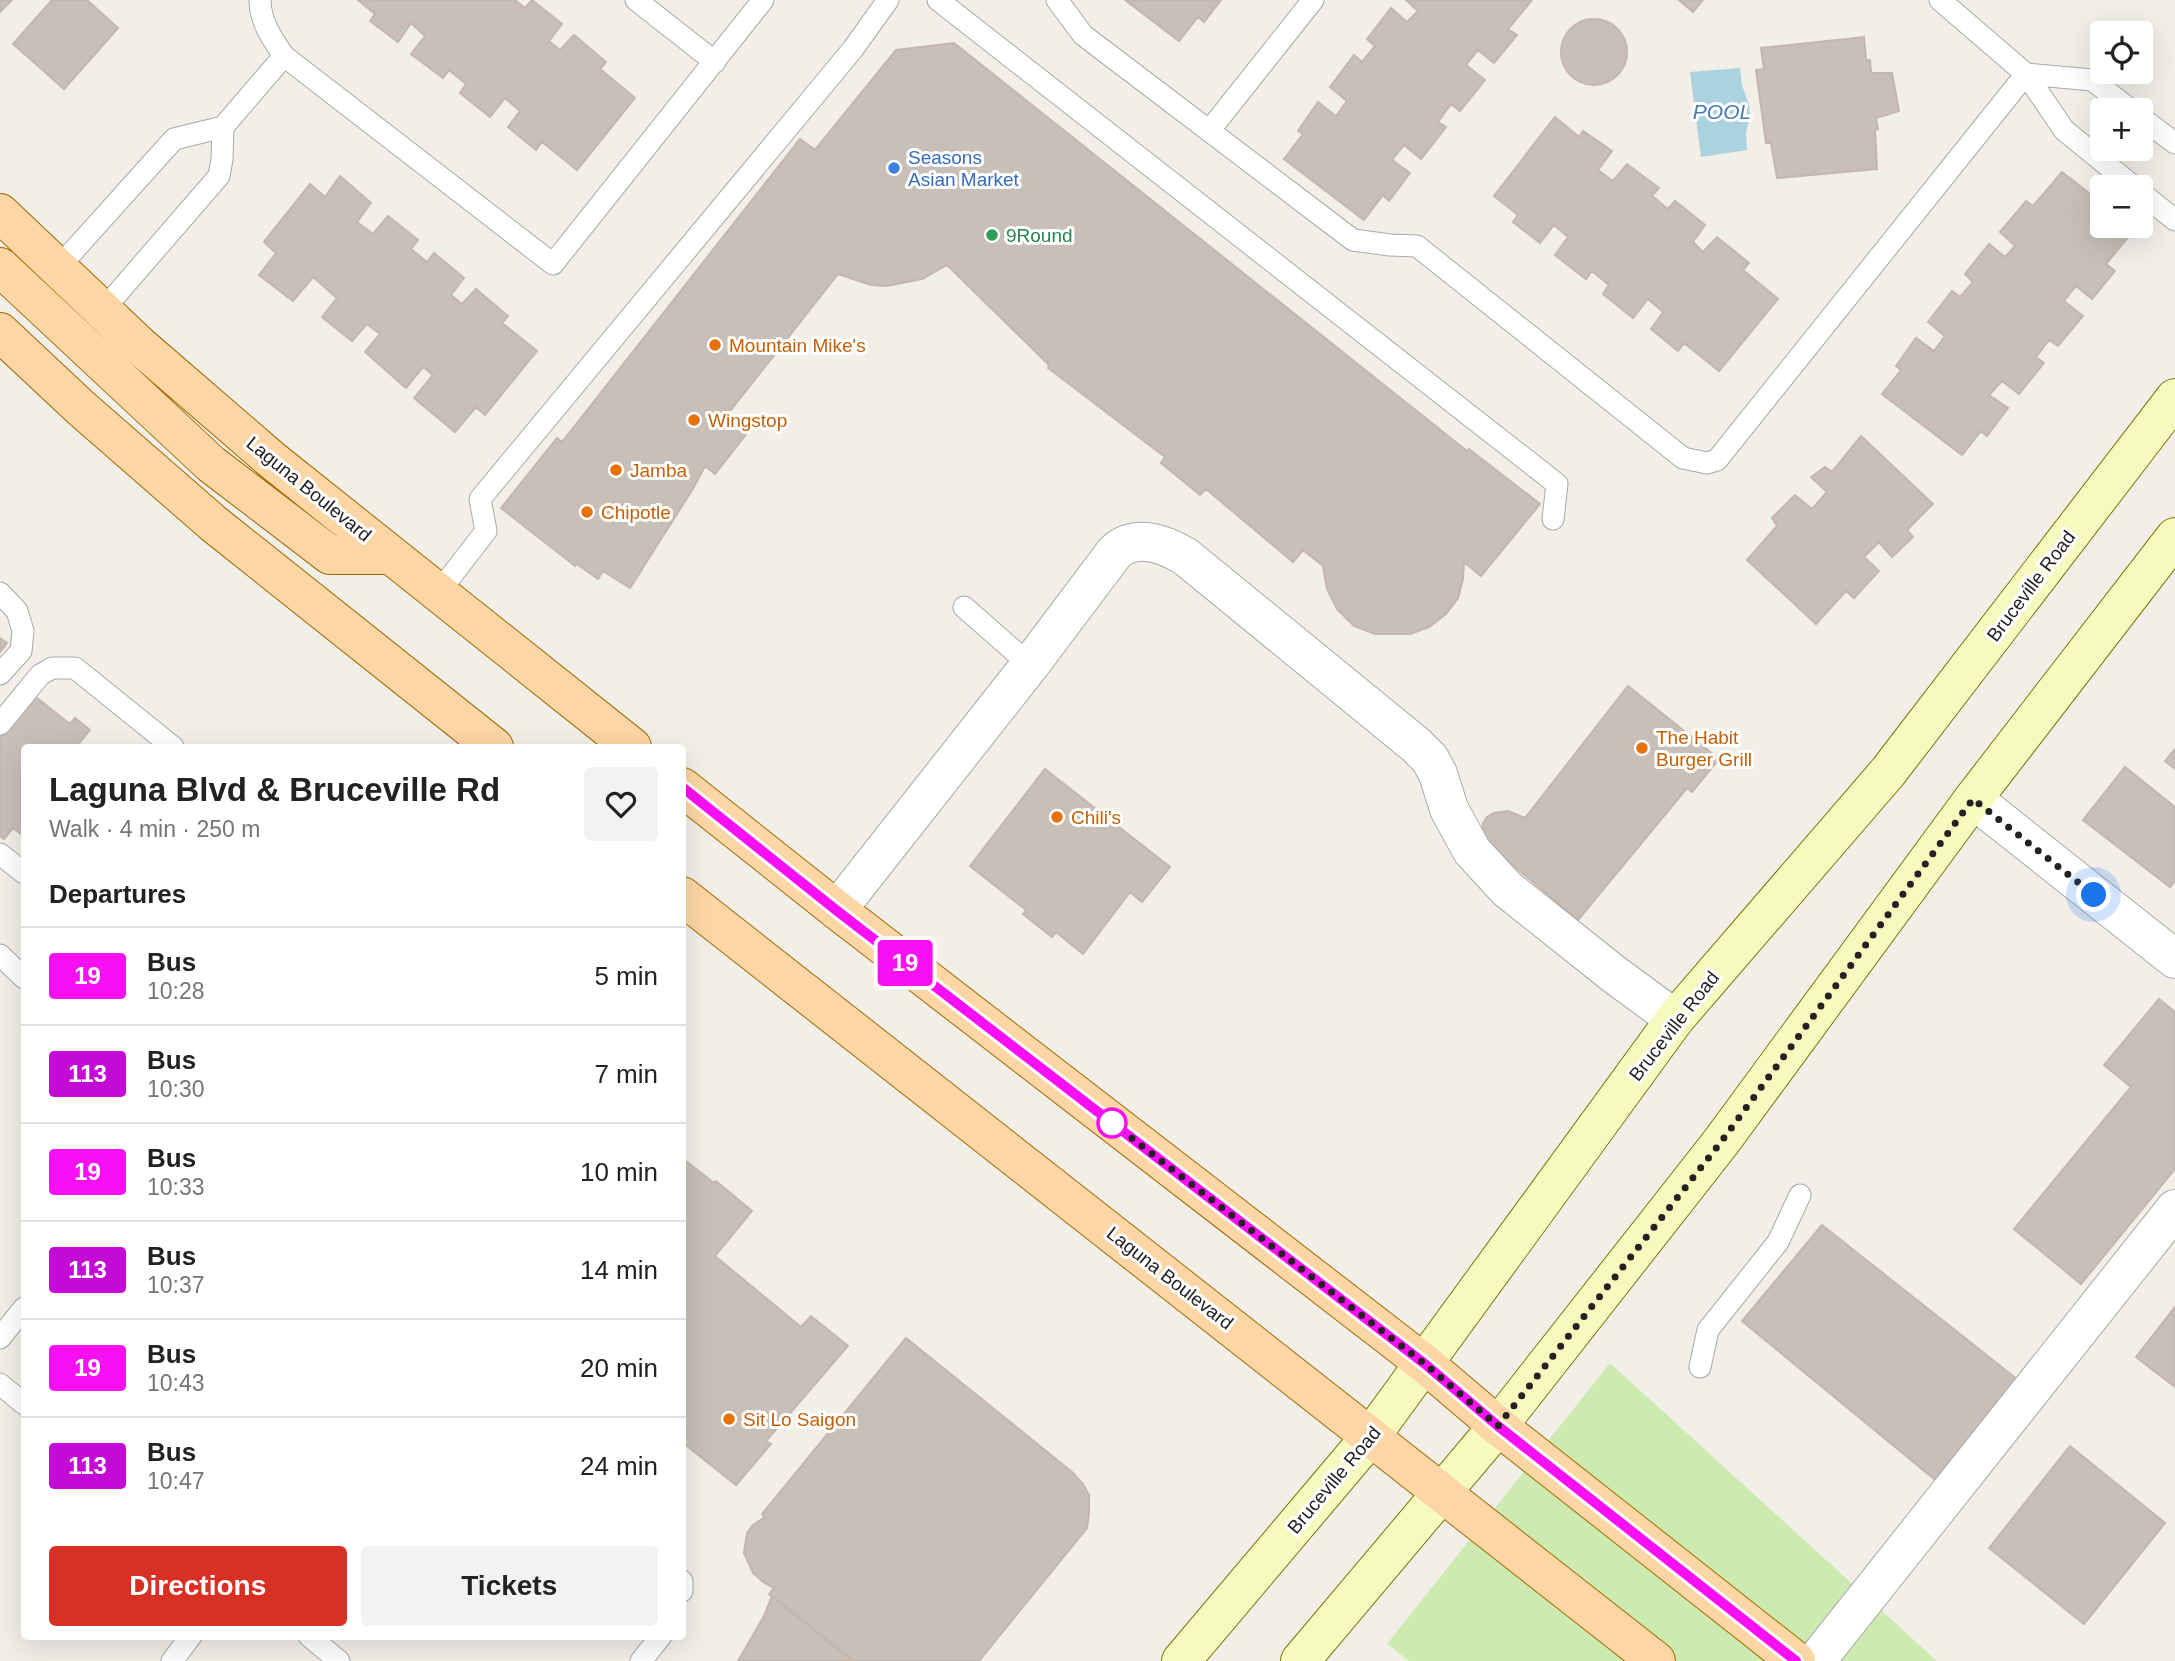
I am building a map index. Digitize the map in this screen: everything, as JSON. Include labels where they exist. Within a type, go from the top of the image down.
[{"type":"main road","name":"Laguna Boulevard","points":[[0,213],[139,345],[272,460],[628,744]]},
{"type":"main road","points":[[0,267],[211,464],[330,555],[391,555]]},
{"type":"main road","points":[[0,332],[81,408],[214,524],[486,744]]},
{"type":"main road","name":"Bruceville Road","points":[[1181,1661],[1371,1437],[1675,1019],[1888,772],[2175,398]]},
{"type":"main road","points":[[1300,1661],[1498,1426],[1721,1142],[1973,799],[2175,537]]},
{"type":"main road","points":[[686,791],[1425,1364],[1498,1426],[1796,1661]]},
{"type":"main road","name":"Laguna Boulevard","points":[[686,899],[1656,1661]]},
{"type":"street","points":[[836,910],[1030,665],[1115,552],[1122,545],[1143,541],[1170,547],[1186,557],[1416,745],[1430,759],[1438,774],[1449,809],[1472,851],[1501,882],[1615,975],[1675,1019]]},
{"type":"street","points":[[1973,799],[2175,959]]},
{"type":"street","points":[[1816,1661],[2175,1209]]},
{"type":"lane","points":[[260,0],[260,10],[270,37],[284,56],[553,264],[763,0]]},
{"type":"lane","points":[[636,0],[715,62]]},
{"type":"lane","points":[[439,593],[485,531],[480,499],[853,49],[888,0]]},
{"type":"lane","points":[[938,0],[1557,484],[1553,519]]},
{"type":"lane","points":[[1057,0],[1083,34],[1353,240],[1417,246],[1683,458],[1707,463],[1717,460],[2026,74]]},
{"type":"lane","points":[[1209,131],[1313,0]]},
{"type":"lane","points":[[1940,0],[2026,74],[2064,130],[2119,175]]},
{"type":"lane","points":[[58,268],[174,139],[223,127],[284,56]]},
{"type":"lane","points":[[2026,74],[2091,80],[2116,98]]},
{"type":"lane","points":[[103,310],[219,176],[223,127]]},
{"type":"lane","points":[[2153,127],[2175,143]]},
{"type":"lane","points":[[2153,202],[2175,220]]},
{"type":"lane","points":[[0,593],[17,611],[23,631],[21,651],[0,674]]},
{"type":"lane","points":[[964,607],[1030,665]]},
{"type":"lane","points":[[0,724],[40,675],[52,668],[75,668],[169,744]]},
{"type":"lane","points":[[0,854],[21,871]]},
{"type":"lane","points":[[0,955],[21,975]]},
{"type":"lane","points":[[1700,1367],[1708,1330],[1778,1242],[1800,1195]]},
{"type":"lane","points":[[0,1338],[21,1312]]},
{"type":"lane","points":[[0,1384],[21,1402]]},
{"type":"lane","points":[[172,1661],[188,1640]]},
{"type":"lane","points":[[314,1640],[339,1661]]},
{"type":"lane","points":[[641,1661],[657,1640]]},
{"type":"green space","points":[[1610,1363],[1937,1661],[1409,1661],[1387,1644]]},
{"type":"water","name":"POOL","points":[[1740,68],[1749,105],[1747,150],[1701,157],[1690,72]]},
{"type":"building","points":[[0,0],[12,0],[0,12]]},
{"type":"building","points":[[52,0],[87,0],[118,28],[64,89],[13,44]]},
{"type":"building","points":[[358,0],[515,0],[525,8],[532,0],[562,24],[549,41],[560,50],[574,35],[606,62],[600,69],[635,98],[577,170],[542,142],[536,150],[508,127],[520,111],[505,98],[490,117],[460,93],[466,84],[449,70],[443,78],[411,54],[425,36],[411,23],[398,42],[370,21],[375,14]]},
{"type":"building","points":[[1125,0],[1221,0],[1204,22],[1198,17],[1179,41]]},
{"type":"building","points":[[1406,0],[1532,0],[1508,29],[1517,35],[1494,63],[1478,50],[1466,65],[1485,80],[1460,111],[1451,104],[1438,122],[1446,127],[1421,159],[1404,145],[1392,160],[1410,173],[1389,201],[1383,195],[1364,220],[1284,159],[1303,134],[1298,131],[1318,102],[1336,116],[1347,101],[1330,87],[1354,55],[1362,62],[1375,46],[1367,39],[1391,8],[1407,22],[1418,11]]},
{"type":"building","points":[[1679,0],[1703,0],[1693,12]]},
{"type":"building","points":[[1594,19],[1607,22],[1617,29],[1624,39],[1627,52],[1624,65],[1617,75],[1607,82],[1594,85],[1581,82],[1571,75],[1564,65],[1561,52],[1564,39],[1571,29],[1581,22]]},
{"type":"building","points":[[1864,37],[1866,60],[1870,60],[1871,73],[1892,73],[1899,111],[1876,118],[1877,169],[1777,178],[1771,143],[1766,143],[1756,70],[1764,69],[1761,48]]},
{"type":"building","points":[[954,43],[1467,451],[1469,449],[1540,504],[1481,576],[1464,562],[1458,598],[1446,614],[1429,627],[1410,634],[1375,634],[1354,626],[1337,609],[1327,589],[1323,566],[1303,550],[1293,562],[1206,489],[1200,495],[1161,463],[1165,457],[1048,368],[1049,365],[947,265],[922,279],[887,286],[871,285],[838,274],[727,415],[747,433],[715,474],[705,466],[630,588],[603,571],[598,579],[577,564],[575,566],[501,508],[557,438],[562,442],[800,139],[815,150],[896,50]]},
{"type":"building","points":[[1555,117],[1579,137],[1583,131],[1612,151],[1598,170],[1613,181],[1627,164],[1659,188],[1652,196],[1668,209],[1675,201],[1705,225],[1693,242],[1703,252],[1717,237],[1749,263],[1743,270],[1778,299],[1719,371],[1684,343],[1678,351],[1651,329],[1663,312],[1648,299],[1633,318],[1603,294],[1609,285],[1592,271],[1586,279],[1555,255],[1568,237],[1554,225],[1540,243],[1513,222],[1518,215],[1494,196]]},
{"type":"building","points":[[2062,172],[2090,194],[2090,238],[2128,238],[2106,264],[2115,271],[2092,299],[2076,286],[2064,301],[2083,316],[2058,346],[2049,340],[2036,357],[2044,363],[2019,394],[2002,381],[1989,395],[2008,408],[1987,436],[1981,431],[1962,455],[1882,394],[1901,370],[1896,366],[1916,338],[1934,351],[1945,336],[1928,322],[1952,291],[1960,297],[1973,282],[1965,274],[1989,244],[2005,257],[2015,246],[2000,232],[2026,201],[2033,206]]},
{"type":"building","points":[[340,176],[371,203],[357,222],[373,234],[388,216],[418,240],[411,249],[427,262],[434,253],[464,278],[451,295],[462,304],[476,289],[508,316],[502,323],[537,351],[485,415],[476,407],[455,432],[414,398],[433,375],[423,367],[406,388],[365,352],[380,334],[367,324],[352,341],[322,317],[337,298],[313,277],[293,301],[259,275],[276,253],[264,242],[310,184],[325,197]]},
{"type":"building","points":[[1861,436],[1933,504],[1907,530],[1913,537],[1892,557],[1879,542],[1864,557],[1879,571],[1854,598],[1846,591],[1816,624],[1747,560],[1777,526],[1772,518],[1795,495],[1812,509],[1827,492],[1811,477],[1825,467],[1832,472]]},
{"type":"building","points":[[0,638],[7,643],[0,652]]},
{"type":"building","points":[[1628,686],[1719,759],[1692,792],[1687,788],[1578,920],[1482,839],[1483,823],[1494,813],[1508,811],[1525,818]]},
{"type":"building","points":[[32,694],[70,724],[75,718],[90,730],[78,744],[21,744],[21,834],[13,828],[4,839],[0,836],[0,733]]},
{"type":"building","points":[[2175,749],[2175,769],[2165,761]]},
{"type":"building","points":[[2125,767],[2175,807],[2175,881],[2170,887],[2083,820]]},
{"type":"building","name":"Chili's","points":[[1045,769],[1170,867],[1142,902],[1130,892],[1083,954],[1056,932],[1052,937],[1023,914],[1026,910],[970,866]]},
{"type":"building","points":[[2159,999],[2175,1012],[2175,1169],[2081,1284],[2014,1229],[2131,1087],[2104,1065]]},
{"type":"building","points":[[686,1161],[714,1183],[716,1181],[752,1211],[715,1256],[801,1327],[811,1316],[848,1346],[766,1441],[771,1444],[736,1485],[686,1445]]},
{"type":"building","points":[[1822,1225],[2018,1380],[1939,1483],[1742,1321]]},
{"type":"building","points":[[2175,1307],[2175,1387],[2136,1357]]},
{"type":"building","points":[[906,1338],[1072,1472],[1089,1495],[1087,1528],[979,1661],[853,1661],[769,1594],[774,1588],[753,1573],[744,1553],[747,1533],[753,1525],[765,1517],[762,1514]]},
{"type":"building","points":[[2070,1446],[2165,1523],[2084,1624],[1989,1548]]},
{"type":"building","points":[[772,1596],[853,1661],[738,1661],[764,1616]]},
{"type":"bus line","name":"19","points":[[686,790],[836,910],[1425,1364],[1498,1426],[1796,1661]]},
{"type":"place","name":"Seasons Asian Market","points":[[894,168]]},
{"type":"place","name":"9Round","points":[[992,235]]},
{"type":"place","name":"Mountain Mike's","points":[[715,345]]},
{"type":"place","name":"Wingstop","points":[[694,420]]},
{"type":"place","name":"Jamba","points":[[616,470]]},
{"type":"place","name":"Chipotle","points":[[587,512]]},
{"type":"place","name":"The Habit Burger Grill","points":[[1642,748]]},
{"type":"place","name":"Chili's","points":[[1057,817]]},
{"type":"place","name":"Sit Lo Saigon","points":[[729,1419]]},
{"type":"route","points":[[1112,1123],[1425,1364],[1498,1426],[1721,1142],[1973,799],[2094,895]]}]
